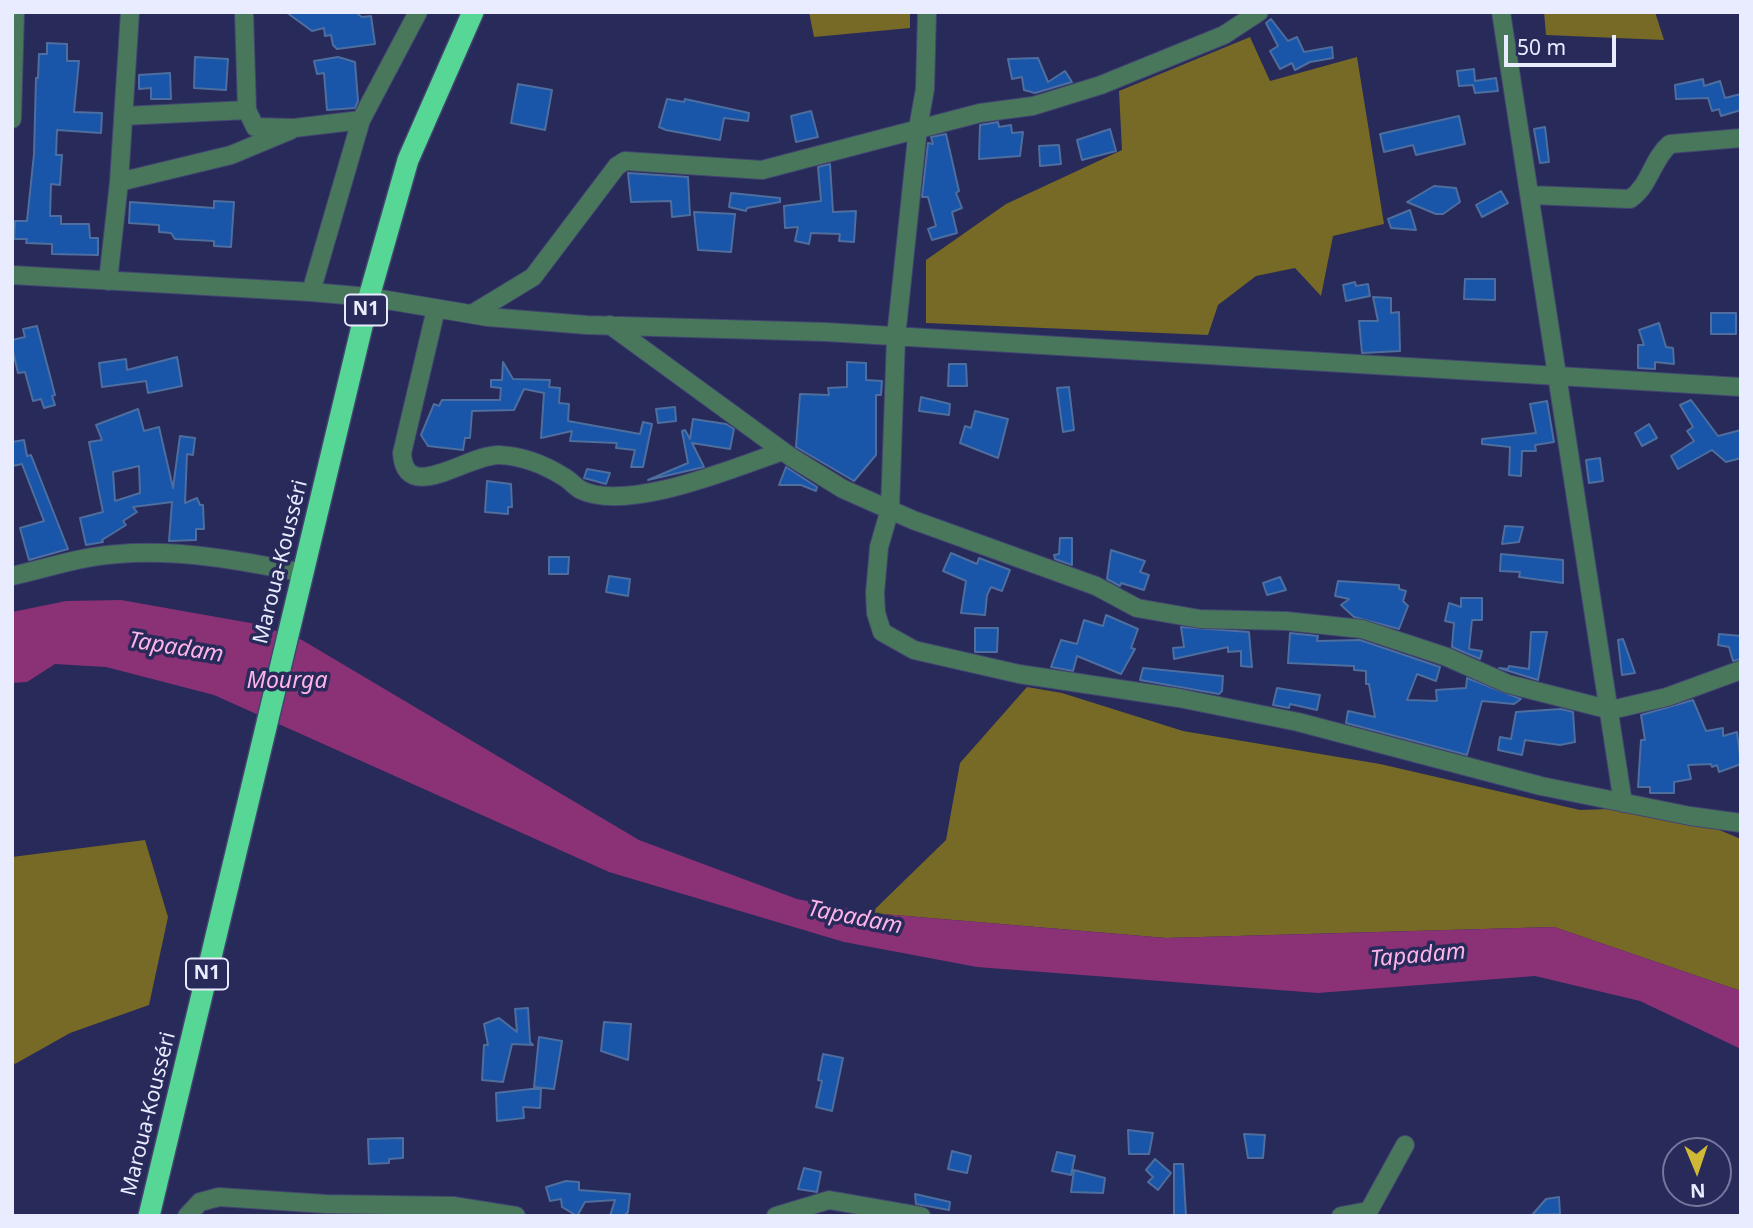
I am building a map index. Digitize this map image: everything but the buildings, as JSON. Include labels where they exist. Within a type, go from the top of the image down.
[{"type":"highway","name":"Maroua-Kousséri","points":[[149,1216],[369,297],[408,160],[473,12]]},
{"type":"street","points":[[12,119],[15,12]]},
{"type":"street","points":[[108,281],[119,182],[130,12]]},
{"type":"street","points":[[244,12],[247,110],[255,127],[294,128],[361,120]]},
{"type":"street","points":[[311,292],[361,120],[418,12]]},
{"type":"street","points":[[927,12],[925,89],[918,128],[896,337],[890,509],[879,547],[876,614],[882,632],[914,650],[1019,674],[1179,698],[1298,722],[1541,786],[1623,803],[1741,822]]},
{"type":"street","points":[[472,314],[533,277],[617,166],[625,160],[762,170],[979,113],[1033,106],[1101,85],[1224,35],[1259,12]]},
{"type":"street","points":[[1501,12],[1611,709],[1623,803]]},
{"type":"street","points":[[123,116],[247,110]]},
{"type":"street","points":[[119,182],[231,155],[294,128]]},
{"type":"street","points":[[1530,195],[1630,199],[1640,192],[1663,150],[1670,144],[1741,138]]},
{"type":"street","points":[[12,275],[311,292],[369,297],[472,314],[610,326],[826,332],[1741,387]]},
{"type":"street","points":[[436,309],[402,453],[403,464],[414,477],[424,479],[476,457],[499,455],[540,463],[581,491],[612,495],[654,493],[685,486],[783,451]]},
{"type":"street","points":[[610,326],[783,451],[844,489],[1015,559],[1096,586],[1137,608],[1200,619],[1286,621],[1362,629],[1447,657],[1508,684],[1611,709],[1667,697],[1741,670]]},
{"type":"street","points":[[12,576],[114,554],[150,552],[251,562],[304,573]]},
{"type":"street","points":[[1340,1216],[1367,1214],[1405,1145]]},
{"type":"street","points":[[187,1216],[200,1202],[219,1197],[326,1204],[453,1206],[516,1216]]},
{"type":"street","points":[[776,1216],[829,1200],[921,1216]]},
{"type":"shaded area","points":[[809,12],[910,12],[910,28],[814,37]]},
{"type":"shaded area","points":[[1544,12],[1655,12],[1664,40],[1546,35]]},
{"type":"shaded area","points":[[1250,37],[1270,81],[1357,57],[1384,224],[1333,236],[1321,296],[1295,268],[1256,276],[1218,305],[1208,335],[926,323],[926,260],[1006,204],[1122,150],[1119,91]]},
{"type":"shaded area","points":[[1027,687],[1062,693],[1183,731],[1380,764],[1580,810],[1664,807],[1741,839],[1741,991],[1554,927],[1166,938],[871,913],[946,840],[960,763]]},
{"type":"shaded area","points":[[145,840],[168,917],[149,1005],[70,1033],[15,1064],[12,1061],[12,857]]},
{"type":"water","name":"Mourga","points":[[121,600],[256,624],[302,640],[639,840],[797,899],[871,913],[1166,938],[1554,927],[1741,991],[1741,1049],[1640,1001],[1535,976],[1318,993],[977,967],[844,942],[609,872],[214,695],[106,667],[55,664],[27,682],[12,683],[12,612],[66,601]]},
{"type":"water label","name":"Tapadam","points":[[176,648]]},
{"type":"water label","name":"Tapadam","points":[[855,918]]},
{"type":"water label","name":"Tapadam","points":[[1418,956]]}]
